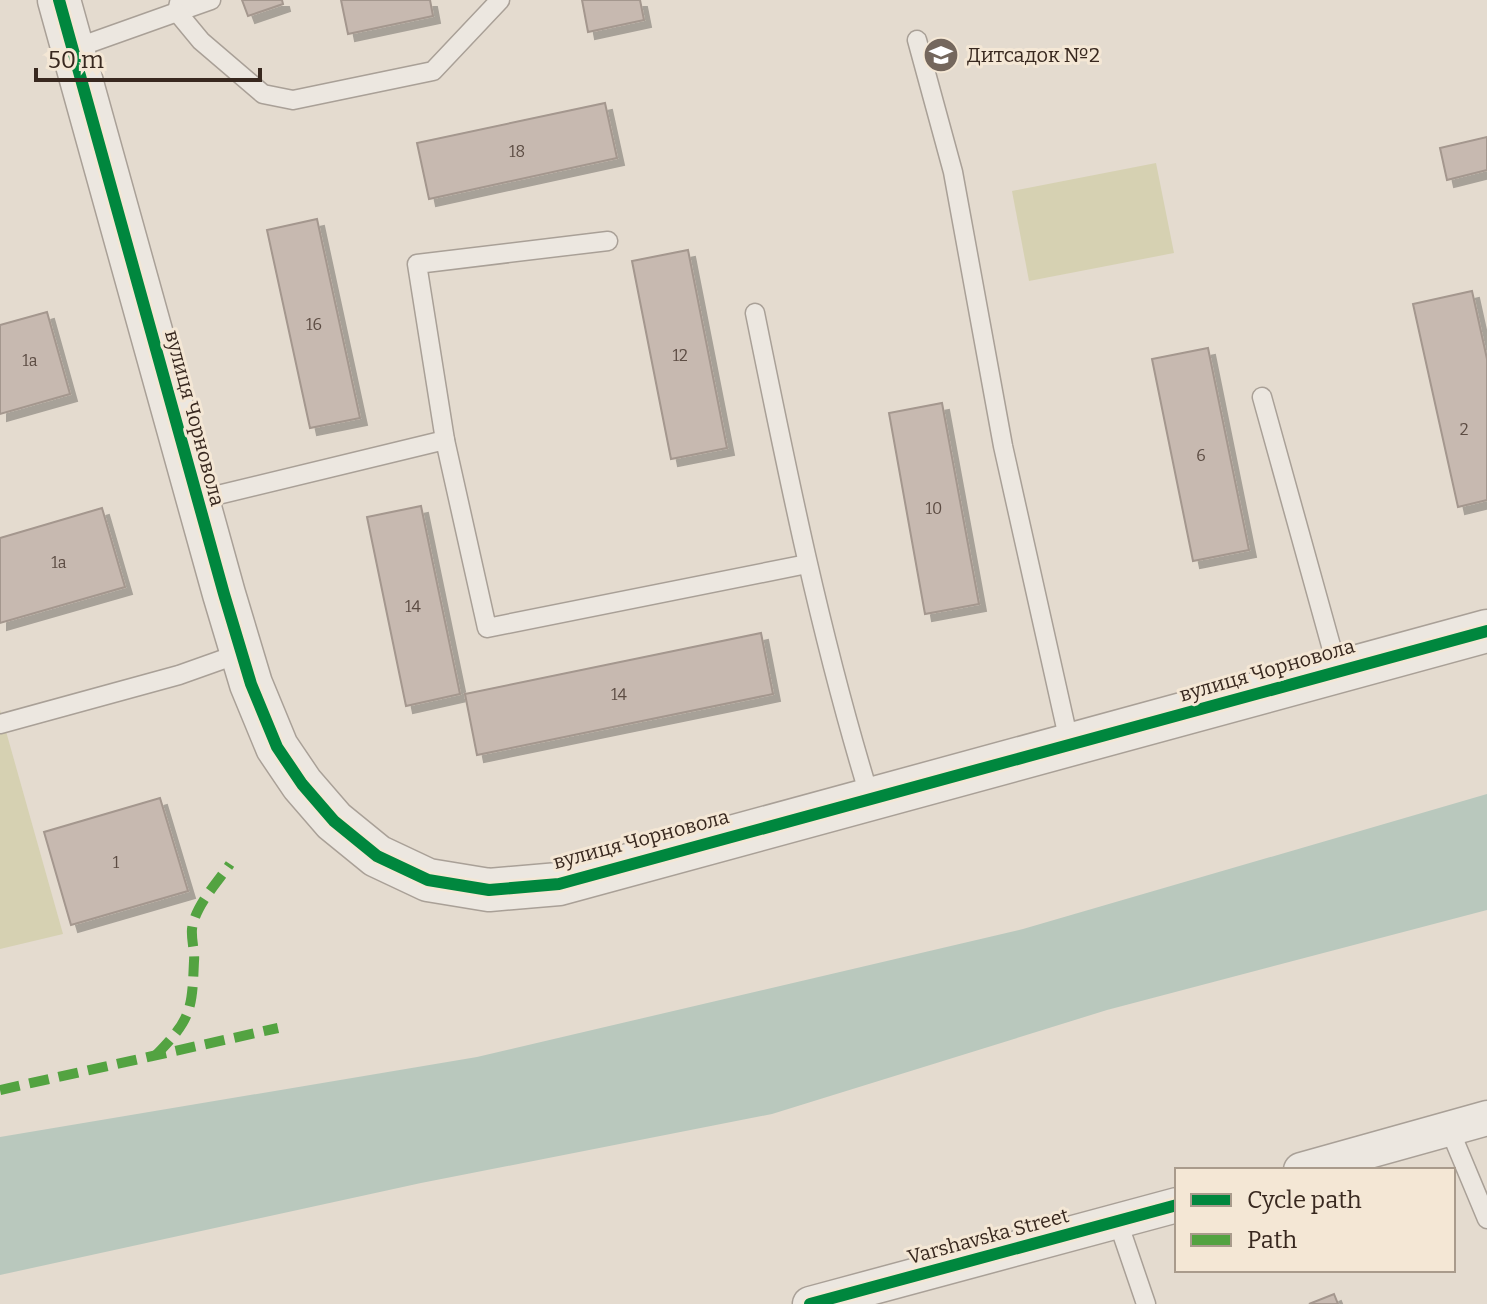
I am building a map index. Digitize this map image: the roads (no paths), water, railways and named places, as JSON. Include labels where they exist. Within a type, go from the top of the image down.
[{"type":"street","name":"вулиця Чорновола","points":[[59,0],[241,653],[277,747],[302,784],[334,821],[377,856],[428,880],[489,890],[559,884],[1487,631]]},
{"type":"street","points":[[1308,1168],[1487,1118]]},
{"type":"street","name":"Varshavska Street","points":[[816,1303],[1175,1206]]},
{"type":"lane","points":[[73,49],[178,6],[211,0]]},
{"type":"lane","points":[[178,6],[201,41],[263,94],[293,100],[433,71],[500,0]]},
{"type":"lane","points":[[917,40],[953,172],[1006,461],[1070,746]]},
{"type":"lane","points":[[608,241],[417,264],[445,440],[487,628],[807,564]]},
{"type":"lane","points":[[755,313],[807,564],[846,721],[870,798]]},
{"type":"lane","points":[[1262,397],[1338,671]]},
{"type":"lane","points":[[197,500],[445,440]]},
{"type":"lane","points":[[0,724],[179,675],[241,653]]},
{"type":"lane","points":[[1449,1128],[1487,1219]]},
{"type":"lane","points":[[1118,1222],[1146,1304]]},
{"type":"place","name":"Дитсадок №2","points":[[941,55]]}]
